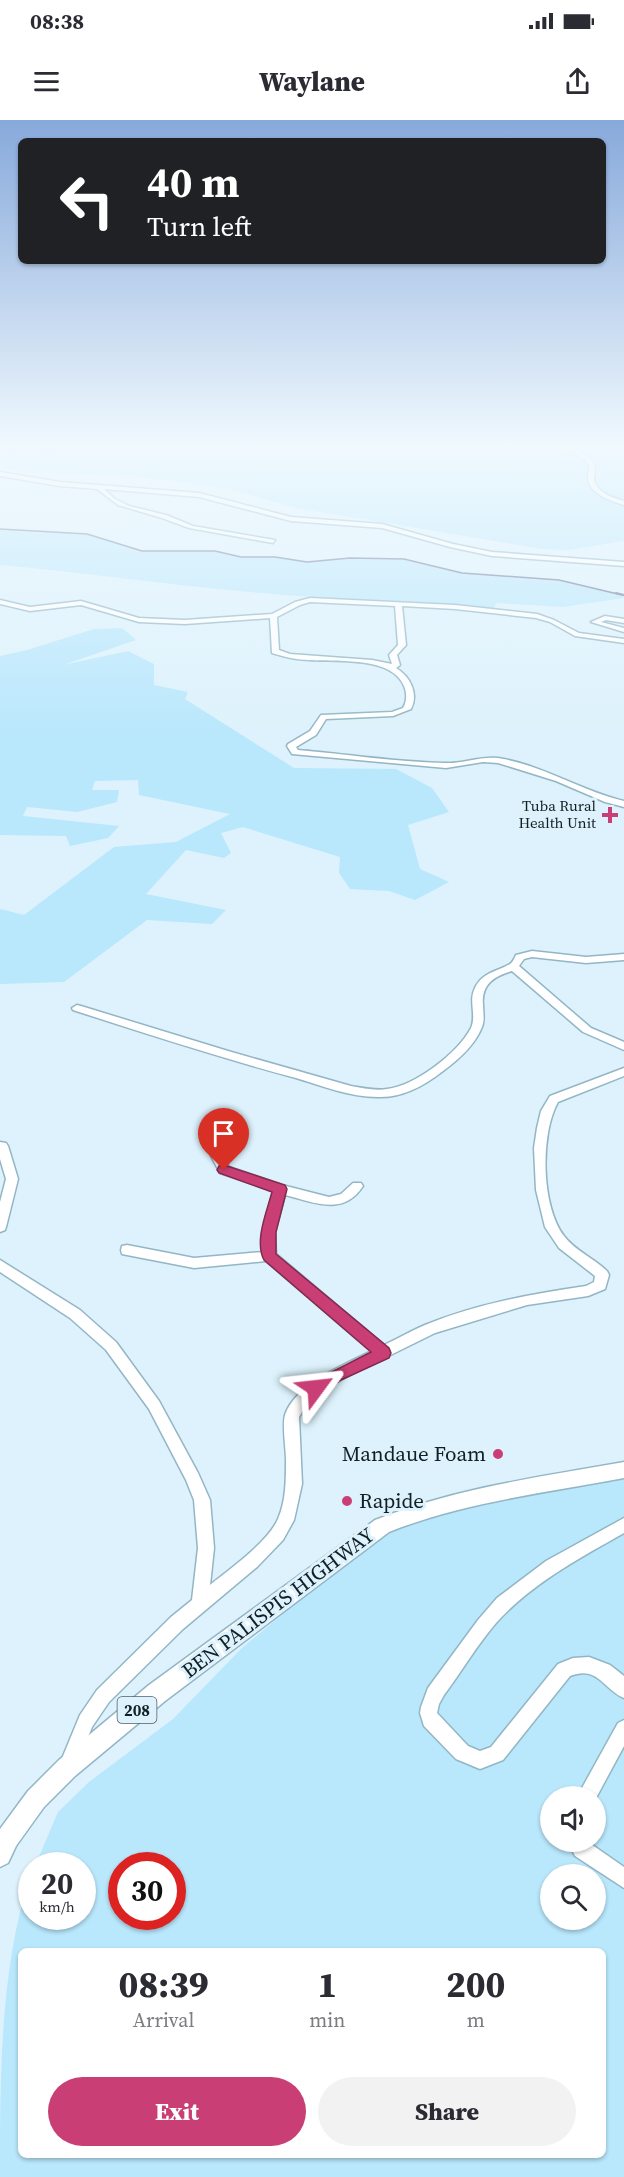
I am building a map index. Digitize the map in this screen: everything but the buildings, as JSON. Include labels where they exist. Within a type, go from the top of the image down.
[{"type":"main road","name":"BEN PALISPIS HIGHWAY","points":[[0,1855],[8,1838],[36,1799],[67,1768],[157,1693],[382,1526],[408,1514],[456,1501],[624,1470]]},
{"type":"street","points":[[449,543],[492,554],[624,564]]},
{"type":"street","points":[[0,602],[30,609],[81,603],[139,620],[185,622],[273,616],[281,614],[292,604],[310,600],[455,607],[537,616],[552,621],[577,635],[624,640]]},
{"type":"street","points":[[392,667],[396,664],[393,655],[402,645],[398,605]]},
{"type":"street","points":[[273,616],[275,651],[285,656],[309,659],[351,659],[392,667],[405,676],[408,682],[410,701],[406,710],[393,714],[324,717],[313,733],[291,746],[292,750],[311,755],[446,766],[478,760],[499,761],[559,779],[608,800],[624,804]]},
{"type":"street","points":[[624,621],[605,618],[594,622],[624,630]]},
{"type":"street","points":[[77,1008],[265,1066],[364,1092],[387,1093],[426,1079],[441,1067],[477,1026],[479,986],[495,974],[514,967],[520,957],[532,954],[586,960],[624,957]]},
{"type":"street","points":[[514,967],[587,1030],[624,1046]]},
{"type":"street","points":[[67,1768],[86,1721],[103,1696],[160,1639],[250,1562],[286,1520],[294,1484],[292,1416],[296,1407],[316,1388],[335,1376],[430,1329],[527,1300],[588,1291],[600,1285],[602,1275],[598,1269],[566,1247],[548,1221],[540,1181],[543,1120],[547,1108],[554,1099],[624,1072]]},
{"type":"street","points":[[0,1227],[12,1179],[2,1146]]},
{"type":"street","points":[[217,1156],[224,1170],[328,1202],[345,1197],[357,1186]]},
{"type":"street","points":[[269,1256],[269,1232],[280,1189]]},
{"type":"street","points":[[127,1251],[194,1263],[269,1256],[383,1353]]},
{"type":"street","points":[[0,1265],[75,1314],[111,1346],[154,1405],[193,1478],[202,1500],[206,1548],[200,1604]]},
{"type":"street","points":[[624,1525],[546,1569],[506,1601],[488,1620],[432,1699],[428,1715],[430,1720],[462,1753],[480,1760],[497,1754],[564,1670],[573,1665],[594,1665],[609,1674],[624,1689]]},
{"type":"street","points":[[591,1786],[624,1729]]},
{"type":"street","points":[[586,1852],[624,1878]]},
{"type":"shaded area","points":[[0,543],[116,543],[142,551],[215,551],[241,557],[275,557],[307,562],[350,558],[404,559],[462,573],[559,580],[624,595],[624,598],[563,607],[496,603],[494,610],[279,595],[0,565]]},
{"type":"shaded area","points":[[507,543],[612,543],[568,550],[543,549]]},
{"type":"shaded area","points":[[122,628],[136,640],[63,665],[128,651],[154,664],[154,685],[188,692],[185,699],[294,768],[396,769],[432,788],[449,812],[408,825],[420,869],[449,882],[415,900],[389,891],[350,889],[339,873],[340,857],[243,827],[221,833],[231,853],[224,858],[186,850],[146,894],[226,910],[212,924],[147,920],[64,982],[0,984],[0,909],[24,915],[114,847],[176,842],[230,814],[139,795],[138,780],[95,781],[92,790],[119,790],[117,802],[77,812],[27,807],[23,816],[119,826],[108,838],[70,846],[66,836],[0,835],[0,656],[94,629]]},
{"type":"shaded area","points":[[624,1476],[624,2177],[0,2177],[0,2100],[4,2022],[18,1923],[18,1930],[96,1930],[96,1852],[41,1852],[58,1812],[89,1782],[173,1719],[242,1648],[314,1588],[396,1529],[419,1519],[463,1507]]},
{"type":"waterway","points":[[116,543],[142,551],[215,551],[241,557],[275,557],[307,562],[350,558],[404,559],[462,573],[559,580],[622,595]]},
{"type":"waterway","points":[[616,593],[624,595]]},
{"type":"place","name":"Tuba Rural Health Unit","points":[[610,815]]},
{"type":"place","name":"Mandaue Foam","points":[[498,1454]]},
{"type":"place","name":"Rapide","points":[[347,1501]]},
{"type":"route","points":[[224,1170],[280,1189],[269,1232],[269,1256],[383,1353],[335,1376],[316,1388]]}]
